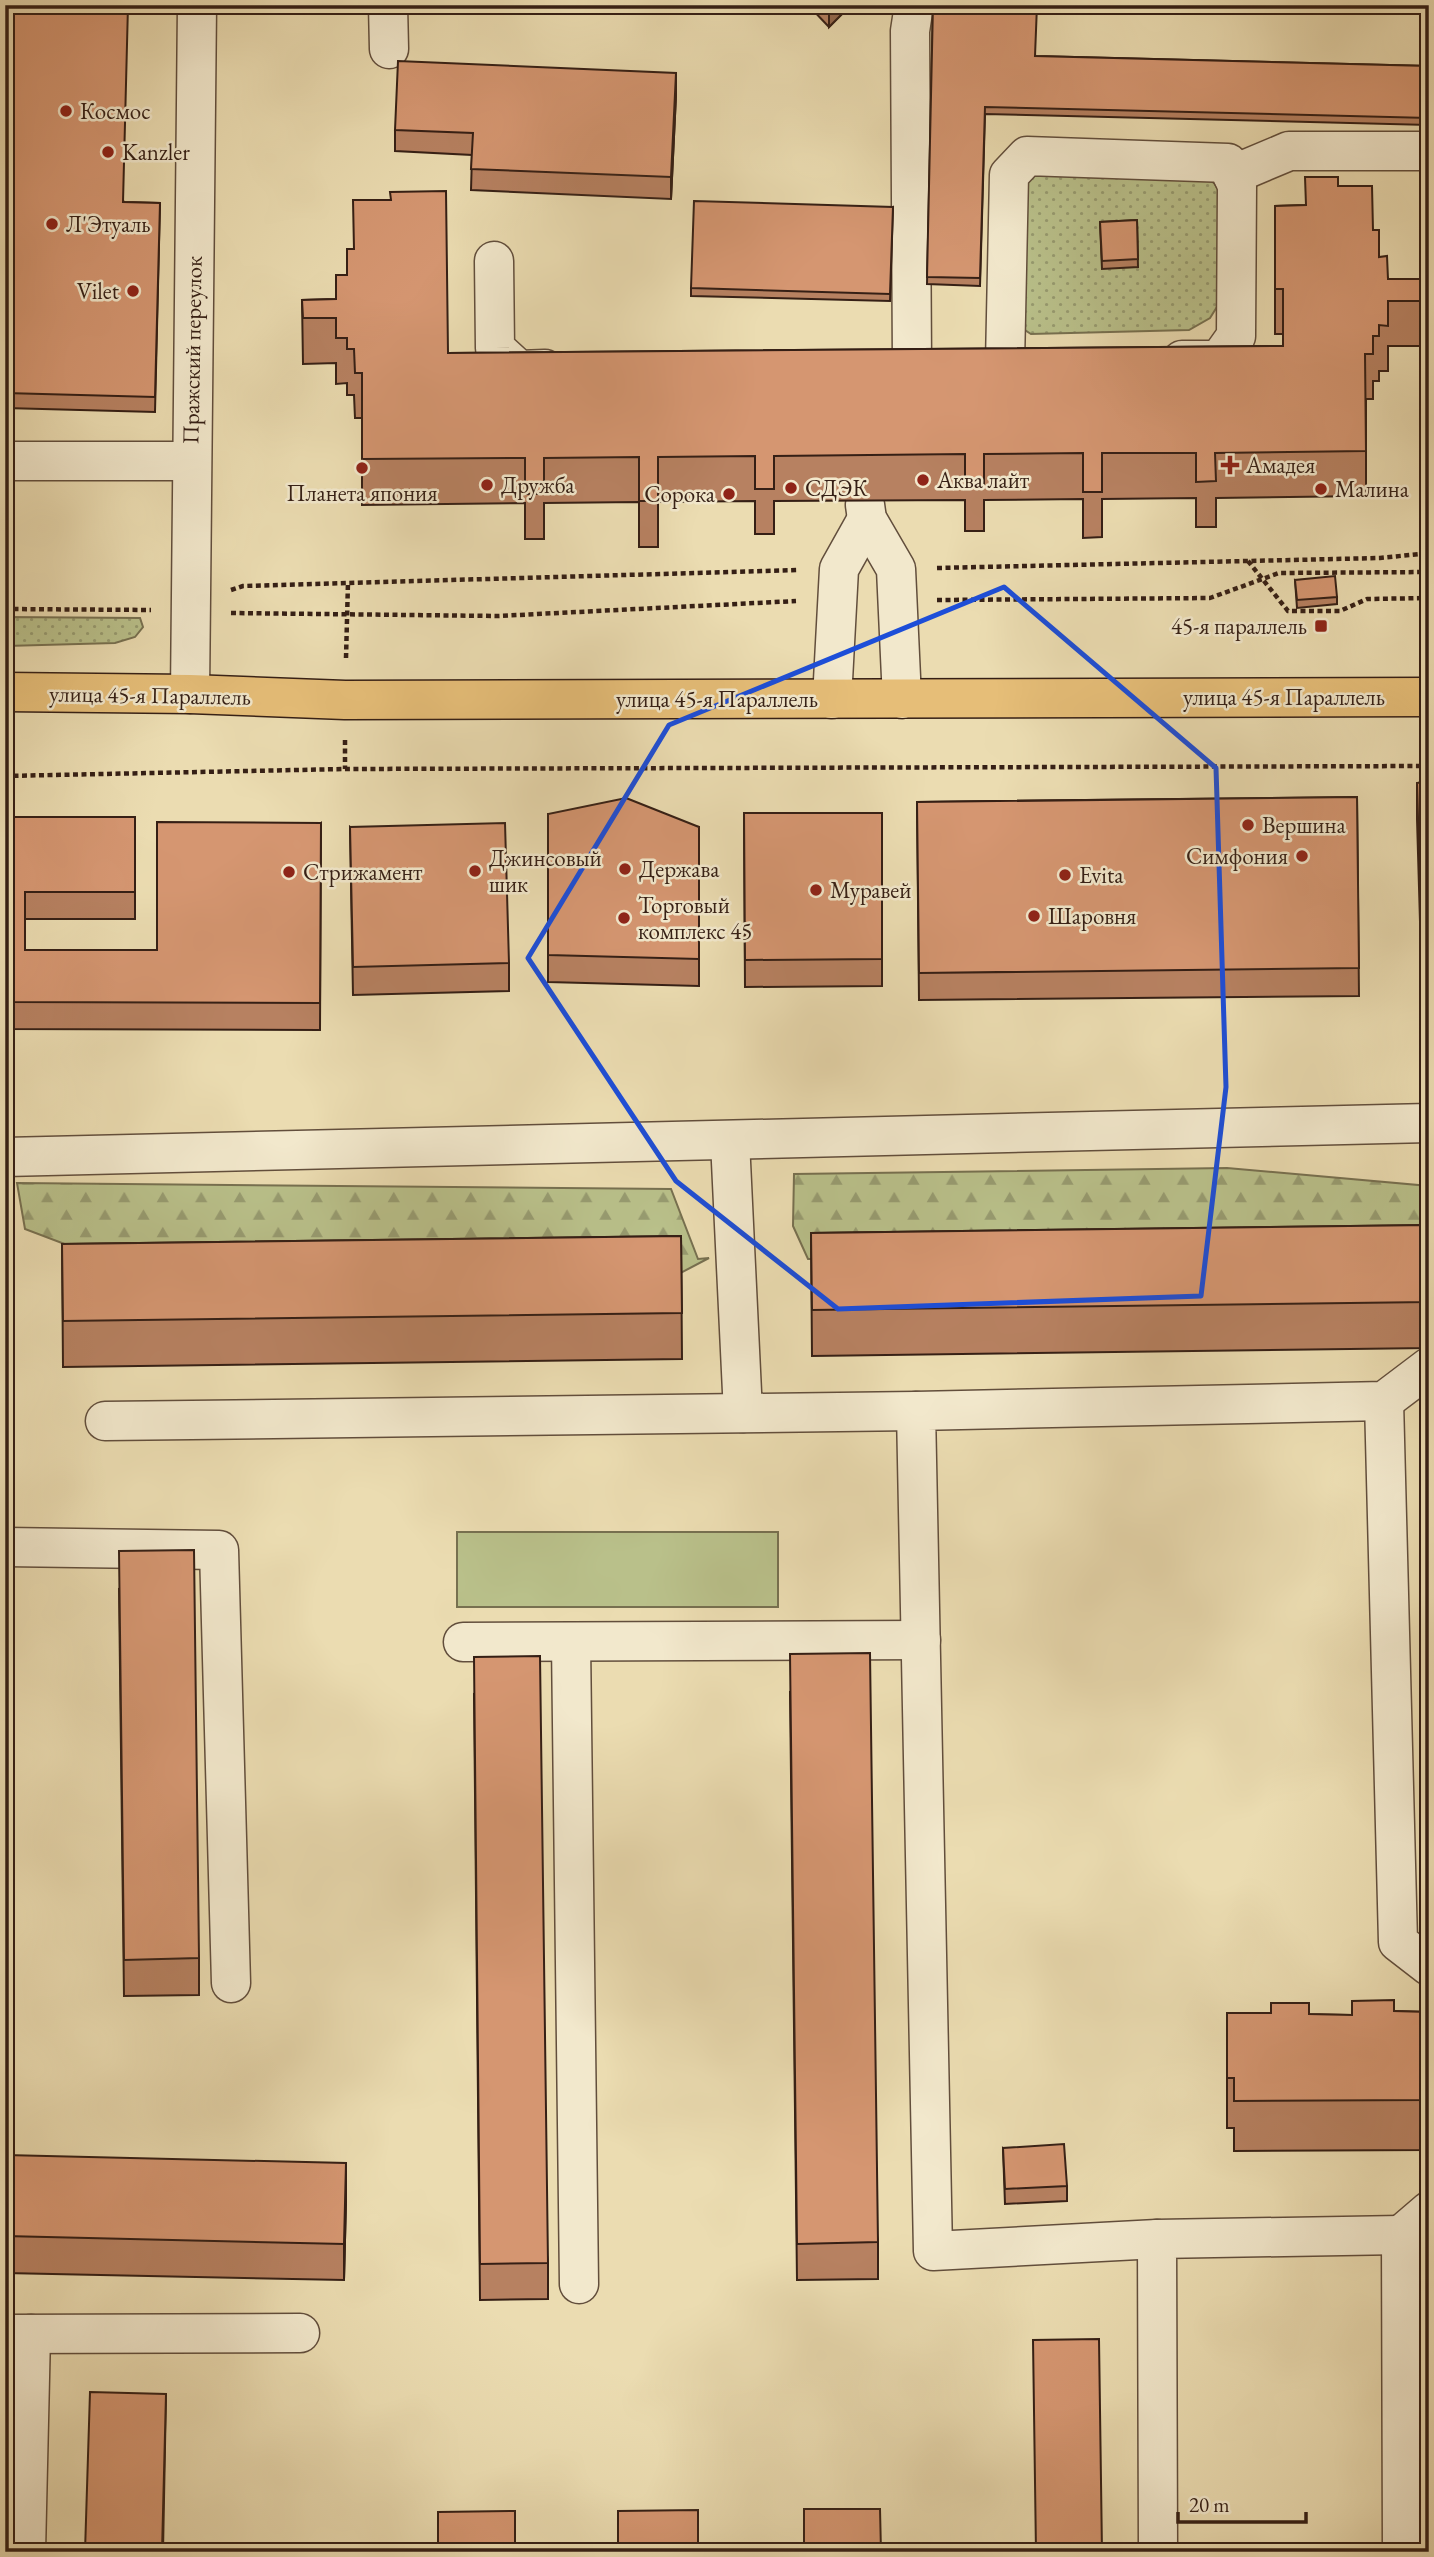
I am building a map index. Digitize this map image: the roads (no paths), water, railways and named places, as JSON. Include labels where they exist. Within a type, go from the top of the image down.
[{"type":"main road","name":"улица 45-я Параллель","points":[[5,692],[190,694],[345,700],[1429,697]]},
{"type":"street","name":"Пражский переулок","points":[[190,694],[197,5]]},
{"type":"street","points":[[388,5],[389,49]]},
{"type":"street","points":[[912,364],[910,31],[914,5]]},
{"type":"street","points":[[1232,174],[1289,151],[1429,151]]},
{"type":"street","points":[[1005,363],[1009,175],[1027,156],[1228,163],[1237,186],[1236,336],[1219,360],[1152,361]]},
{"type":"street","points":[[494,261],[495,348],[519,370],[574,369]]},
{"type":"street","points":[[873,365],[1045,362]]},
{"type":"street","points":[[5,461],[191,461]]},
{"type":"street","points":[[832,699],[839,569],[866,512],[896,569],[902,699]]},
{"type":"street","points":[[5,1157],[1429,1123]]},
{"type":"street","points":[[730,1141],[743,1413]]},
{"type":"street","points":[[105,1421],[916,1411],[1384,1401],[1429,1367]]},
{"type":"street","points":[[1384,1401],[1398,1942],[1429,1966]]},
{"type":"street","points":[[916,1411],[933,2251],[1415,2223],[1402,2552]]},
{"type":"street","points":[[5,1547],[219,1550],[231,1983]]},
{"type":"street","points":[[463,1642],[920,1640]]},
{"type":"street","points":[[571,1642],[579,2284]]},
{"type":"street","points":[[1157,2239],[1158,2552]]},
{"type":"street","points":[[26,2552],[18,2334],[300,2333]]},
{"type":"place","name":"Космос","points":[[66,111]]},
{"type":"place","name":"Kanzler","points":[[108,152]]},
{"type":"place","name":"Л'Этуаль","points":[[52,224]]},
{"type":"place","name":"Vilet","points":[[133,291]]},
{"type":"place","name":"Амадея","points":[[1230,465]]},
{"type":"place","name":"Планета япония","points":[[362,468]]},
{"type":"place","name":"Аква лайт","points":[[923,480]]},
{"type":"place","name":"Дружба","points":[[487,485]]},
{"type":"place","name":"СДЭК","points":[[791,488]]},
{"type":"place","name":"Малина","points":[[1321,489]]},
{"type":"place","name":"Сорока","points":[[729,494]]},
{"type":"place","name":"45-я параллель","points":[[1321,626]]},
{"type":"place","name":"Вершина","points":[[1248,825]]},
{"type":"place","name":"Симфония","points":[[1302,856]]},
{"type":"place","name":"Держава","points":[[625,869]]},
{"type":"place","name":"Джинсовый шик","points":[[475,871]]},
{"type":"place","name":"Стрижамент","points":[[289,872]]},
{"type":"place","name":"Evita","points":[[1065,875]]},
{"type":"place","name":"Муравей","points":[[816,890]]},
{"type":"place","name":"Шаровня","points":[[1034,916]]},
{"type":"place","name":"Торговый комплекс 45","points":[[624,918]]}]
